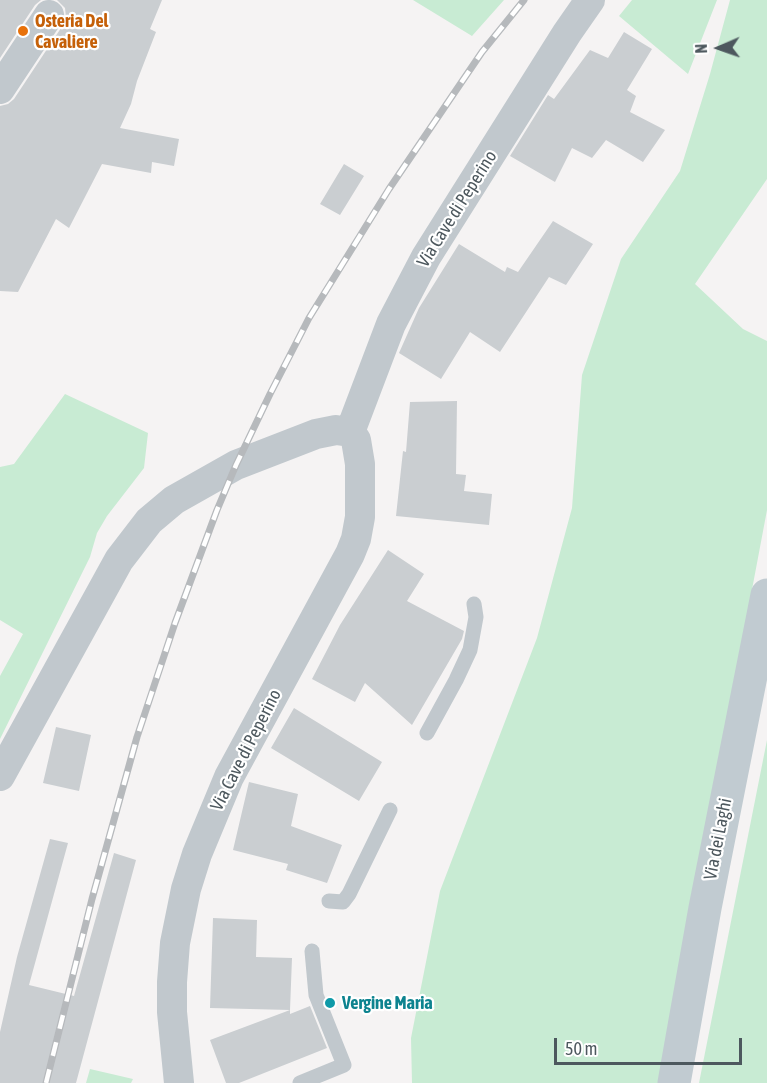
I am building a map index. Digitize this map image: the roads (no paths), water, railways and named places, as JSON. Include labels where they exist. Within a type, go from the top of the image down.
[{"type":"main road","name":"Via dei Laghi","points":[[674,1083],[705,908],[767,595]]},
{"type":"street","name":"Via Cave di Peperino","points":[[179,1083],[172,1012],[172,982],[175,943],[186,889],[197,854],[229,777],[353,547],[359,527],[361,491],[359,453],[356,440],[350,432],[391,324],[426,257],[590,0]]},
{"type":"street","points":[[0,89],[54,8]]},
{"type":"street","points":[[0,776],[119,560],[148,521],[174,500],[236,465],[316,434],[336,430],[350,432]]},
{"type":"lane","points":[[427,733],[470,650],[476,617],[474,604]]},
{"type":"lane","points":[[329,901],[343,902],[349,894],[390,810]]},
{"type":"lane","points":[[300,1083],[344,1065],[316,995],[312,951]]},
{"type":"railway","points":[[46,1083],[92,899],[137,737],[175,623],[236,465],[309,318],[389,189],[482,52],[524,0]]},
{"type":"place","name":"Osteria Del Cavaliere","points":[[23,31]]},
{"type":"place","name":"Vergine Maria","points":[[330,1003]]}]
